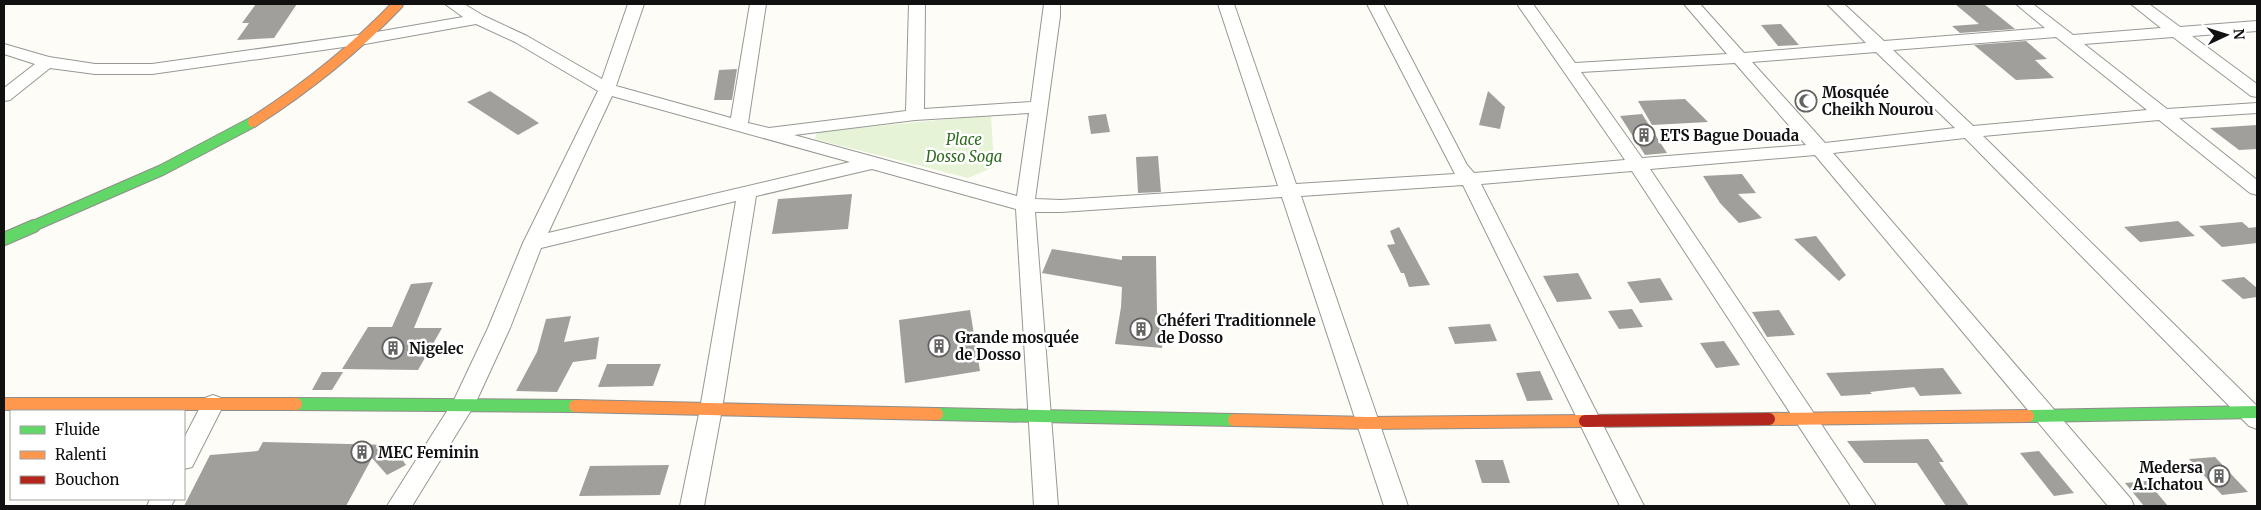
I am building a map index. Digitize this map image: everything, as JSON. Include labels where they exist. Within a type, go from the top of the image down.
[{"type":"main road","points":[[4,239],[175,164],[246,126],[292,97],[365,39],[398,4]]},
{"type":"main road","points":[[4,404],[464,404],[1368,423],[2254,415]]},
{"type":"street","points":[[453,4],[478,19],[521,39],[608,89],[1025,205],[1061,206],[1469,178],[1820,149],[1969,132],[2165,114],[2257,108]]},
{"type":"street","points":[[399,506],[464,404],[499,328],[533,244],[608,89],[636,4]]},
{"type":"street","points":[[739,126],[758,4]]},
{"type":"street","points":[[915,115],[917,4]]},
{"type":"street","points":[[1046,506],[1038,417],[1025,205],[1040,107],[1052,4]]},
{"type":"street","points":[[1226,4],[1396,506]]},
{"type":"street","points":[[1375,4],[1459,167],[1469,178],[1632,506]]},
{"type":"street","points":[[1525,4],[1637,164],[1864,506]]},
{"type":"street","points":[[1692,4],[1820,149],[2122,506]]},
{"type":"street","points":[[1835,4],[1969,132],[2254,415]]},
{"type":"street","points":[[2024,4],[2165,114],[2257,189]]},
{"type":"street","points":[[2139,4],[2257,92]]},
{"type":"street","points":[[4,49],[47,62],[95,69],[152,69],[365,39],[478,19]]},
{"type":"street","points":[[1569,68],[1739,58],[1878,46],[2176,32],[2257,26]]},
{"type":"street","points":[[4,96],[47,62]]},
{"type":"street","points":[[767,133],[915,115],[1040,107]]},
{"type":"street","points":[[533,244],[873,163]]},
{"type":"street","points":[[692,506],[711,409],[747,193]]},
{"type":"street","points":[[185,458],[213,404]]},
{"type":"green space","name":"Place Dosso Soga","points":[[991,115],[994,167],[968,178],[815,139],[817,132]]},
{"type":"building","points":[[256,4],[297,4],[274,38],[237,40],[249,23],[242,23]]},
{"type":"building","points":[[1955,4],[1984,4],[2015,29],[1960,33],[1952,26],[1979,24]]},
{"type":"building","points":[[1781,24],[1799,45],[1778,46],[1761,25]]},
{"type":"building","points":[[2026,41],[2047,59],[2035,60],[2054,78],[2016,80],[1974,45]]},
{"type":"building","points":[[737,69],[732,100],[714,100],[719,70]]},
{"type":"building","points":[[490,91],[539,123],[518,135],[467,102]]},
{"type":"building","points":[[1488,91],[1505,107],[1500,129],[1479,125]]},
{"type":"building","points":[[1685,99],[1708,122],[1652,125],[1638,101]]},
{"type":"building","points":[[1106,114],[1110,132],[1091,134],[1088,116]]},
{"type":"building","name":"ETS Bague Douada","points":[[1642,114],[1667,153],[1645,155],[1620,116]]},
{"type":"building","points":[[2257,125],[2257,149],[2239,150],[2210,128]]},
{"type":"building","points":[[1158,156],[1161,192],[1138,193],[1136,157]]},
{"type":"building","points":[[1742,174],[1756,193],[1738,194],[1762,218],[1739,223],[1720,203],[1703,176]]},
{"type":"building","points":[[852,194],[848,229],[772,234],[778,199]]},
{"type":"building","points":[[2178,221],[2195,236],[2140,242],[2124,227]]},
{"type":"building","points":[[2242,222],[2249,228],[2257,227],[2257,243],[2222,247],[2199,226]]},
{"type":"building","points":[[1399,227],[1430,285],[1409,287],[1404,273],[1401,273],[1387,245],[1395,244],[1390,231]]},
{"type":"building","points":[[1816,236],[1846,275],[1839,281],[1794,239]]},
{"type":"building","points":[[1052,249],[1122,260],[1122,256],[1156,256],[1157,313],[1166,313],[1162,348],[1115,344],[1122,287],[1042,273]]},
{"type":"building","points":[[1578,273],[1592,299],[1557,302],[1543,276]]},
{"type":"building","points":[[2244,277],[2257,288],[2257,297],[2243,299],[2221,280]]},
{"type":"building","points":[[1660,278],[1673,300],[1640,303],[1627,282]]},
{"type":"building","name":"Nigelec","points":[[433,282],[414,328],[442,328],[418,370],[342,369],[368,327],[392,327],[411,284]]},
{"type":"building","points":[[1632,309],[1643,327],[1619,329],[1608,311]]},
{"type":"building","name":"Grande mosquée de Dosso","points":[[970,310],[980,371],[905,383],[899,320]]},
{"type":"building","points":[[1779,310],[1795,335],[1767,337],[1752,312]]},
{"type":"building","points":[[571,316],[564,342],[599,337],[596,359],[573,362],[557,392],[516,391],[537,352],[546,319]]},
{"type":"building","points":[[1490,324],[1497,341],[1455,344],[1448,327]]},
{"type":"building","points":[[1724,341],[1740,365],[1716,368],[1700,343]]},
{"type":"building","points":[[607,364],[661,364],[653,386],[598,387]]},
{"type":"building","points":[[1943,368],[1962,394],[1920,396],[1914,387],[1870,392],[1872,394],[1841,396],[1826,373]]},
{"type":"building","points":[[1540,371],[1553,400],[1527,401],[1516,373]]},
{"type":"building","points":[[322,372],[343,372],[332,390],[312,390]]},
{"type":"building","points":[[1928,439],[1944,462],[1939,462],[1969,506],[1946,506],[1917,463],[1864,463],[1847,441]]},
{"type":"building","points":[[263,442],[392,445],[406,465],[387,475],[372,458],[346,506],[184,506],[210,455],[258,451]]},
{"type":"building","points":[[2039,451],[2074,493],[2054,496],[2020,453]]},
{"type":"building","name":"Medersa A.Ichatou","points":[[2215,457],[2248,492],[2222,495],[2189,459]]},
{"type":"building","points":[[1475,460],[1503,460],[1510,483],[1482,483]]},
{"type":"building","points":[[669,465],[660,495],[579,496],[590,466]]},
{"type":"building","points":[[2147,481],[2168,506],[2144,506],[2125,483]]},
{"type":"traffic: fast","points":[[4,239],[162,170],[253,122]]},
{"type":"traffic: fast","points":[[296,404],[575,406]]},
{"type":"traffic: fast","points":[[2028,416],[2257,412]]},
{"type":"traffic: fast","points":[[937,414],[1234,420]]},
{"type":"traffic: slow","points":[[253,122],[330,68],[365,38],[398,4]]},
{"type":"traffic: slow","points":[[4,404],[296,404]]},
{"type":"traffic: slow","points":[[575,406],[937,414]]},
{"type":"traffic: slow","points":[[1769,419],[2028,416]]},
{"type":"traffic: slow","points":[[1234,420],[1368,423],[1585,421]]},
{"type":"traffic: jam","points":[[1585,421],[1769,419]]},
{"type":"place","name":"Mosquée Cheikh Nourou","points":[[1806,101]]},
{"type":"place","name":"ETS Bague Douada","points":[[1644,135]]},
{"type":"place","name":"Chéferi Traditionnele de Dosso","points":[[1141,329]]},
{"type":"place","name":"Grande mosquée de Dosso","points":[[939,346]]},
{"type":"place","name":"Nigelec","points":[[393,348]]},
{"type":"place","name":"MEC Feminin","points":[[362,452]]},
{"type":"place","name":"Medersa A.Ichatou","points":[[2219,476]]}]
